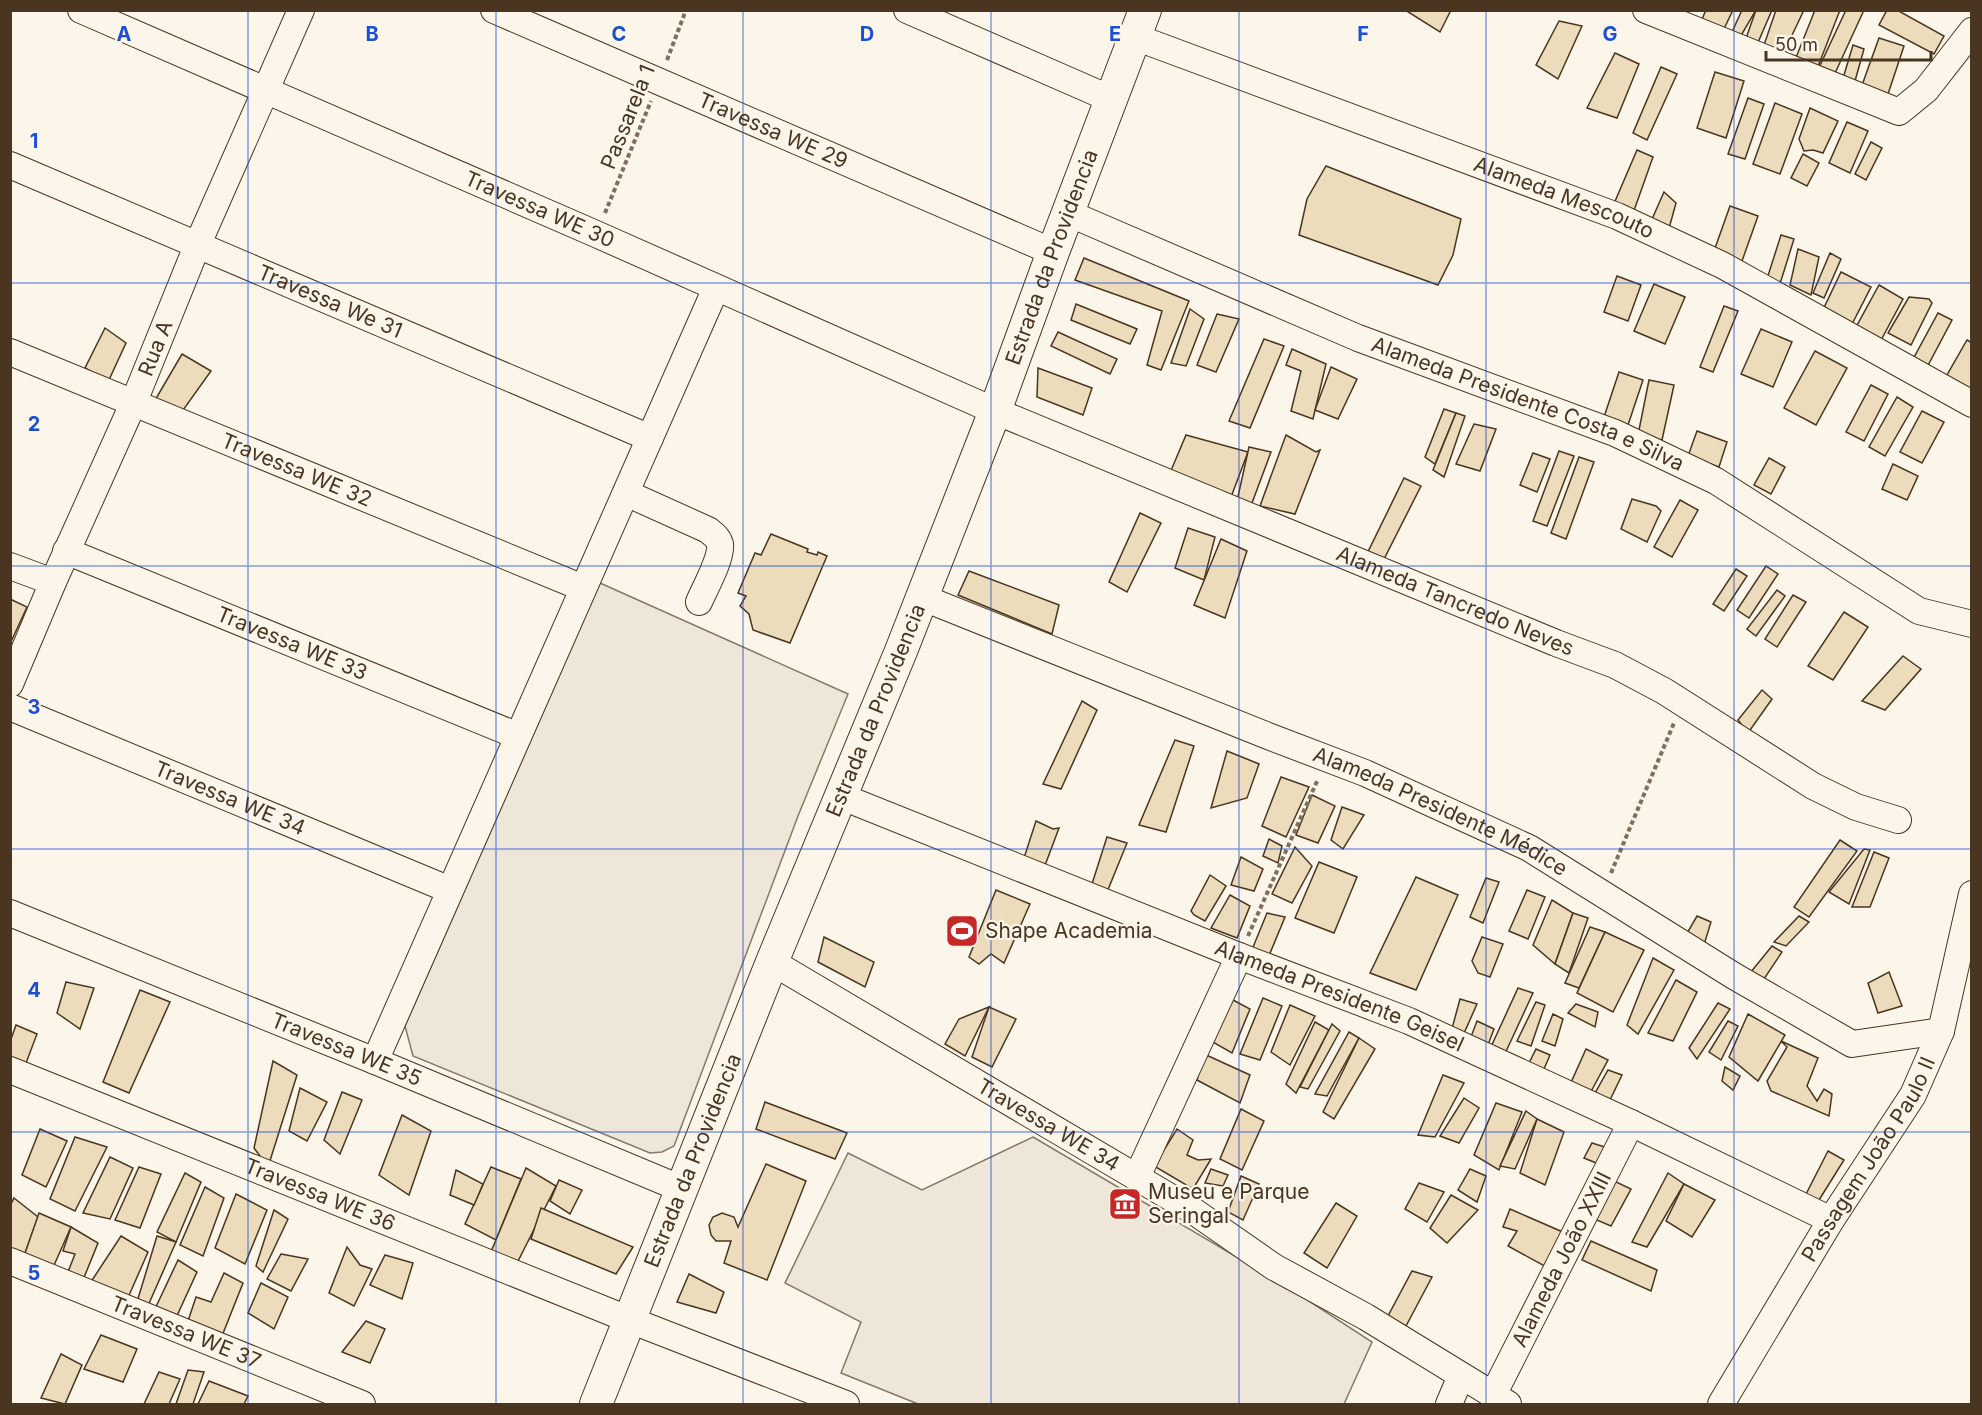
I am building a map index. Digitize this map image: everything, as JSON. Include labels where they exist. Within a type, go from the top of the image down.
[{"type":"main road","name":"Estrada da Providencia","points":[[596,1404],[772,962],[901,651],[995,411],[1140,24]]},
{"type":"street","name":"Travessa WE 30","points":[[81,10],[995,411]]},
{"type":"street","name":"Rua A","points":[[10,684],[66,551],[133,404],[197,246],[301,10]]},
{"type":"street","name":"Travessa WE 29","points":[[494,10],[1053,252]]},
{"type":"street","points":[[907,10],[1112,99]]},
{"type":"street","points":[[1646,10],[1899,112],[1926,90],[1971,31]]},
{"type":"street","name":"Alameda Mescouto","points":[[1140,24],[1617,216],[1722,265],[1971,404]]},
{"type":"street","name":"Travessa We 31","points":[[10,165],[650,438]]},
{"type":"street","name":"Alameda Presidente Costa e Silva","points":[[1068,213],[1358,338],[1615,434],[1716,481],[1920,611],[1971,624]]},
{"type":"street","points":[[375,1061],[716,288]]},
{"type":"street","name":"Travessa WE 32","points":[[10,352],[583,588]]},
{"type":"street","name":"Alameda Tancredo Neves","points":[[995,411],[1545,639],[1615,665],[1683,703],[1813,786],[1856,807],[1898,820]]},
{"type":"street","points":[[626,493],[708,530],[717,537],[720,546],[719,556],[699,602]]},
{"type":"street","name":"Travessa WE 33","points":[[66,551],[518,736]]},
{"type":"street","points":[[10,566],[53,582]]},
{"type":"street","name":"Alameda Presidente Médice","points":[[921,597],[1365,773],[1529,848],[1734,976],[1852,1044],[1941,1031]]},
{"type":"street","name":"Travessa WE 34","points":[[10,707],[450,890]]},
{"type":"street","name":"Alameda Presidente Geisel","points":[[840,796],[1239,956],[1409,1021],[1631,1124],[1831,1221]]},
{"type":"street","name":"Passagem João Paulo II","points":[[1721,1404],[1831,1221],[1913,1095],[1941,1031],[1969,909]]},
{"type":"street","name":"Travessa WE 35","points":[[10,913],[682,1189]]},
{"type":"street","points":[[1137,1177],[1239,956]]},
{"type":"street","name":"Travessa WE 34","points":[[772,962],[1192,1210],[1274,1267],[1366,1317],[1501,1400]]},
{"type":"street","name":"Travessa WE 36","points":[[10,1070],[630,1320],[846,1404]]},
{"type":"street","name":"Alameda João XXIII","points":[[1501,1400],[1631,1124]]},
{"type":"street","name":"Travessa WE 37","points":[[10,1261],[362,1404]]},
{"type":"street","points":[[1449,1404],[1461,1376]]},
{"type":"path","name":"Passarela 1","points":[[596,234],[686,10]]},
{"type":"path","points":[[1603,893],[1683,703]]},
{"type":"path","points":[[1239,956],[1327,759]]},
{"type":"shaded area","points":[[600,583],[848,694],[798,816],[674,1146],[662,1152],[650,1153],[413,1056],[405,1026]]},
{"type":"shaded area","points":[[1033,1137],[1286,1286],[1372,1342],[1344,1404],[918,1404],[841,1373],[861,1322],[785,1283],[848,1153],[922,1190]]},
{"type":"building","points":[[1405,10],[1451,10],[1440,32]]},
{"type":"building","points":[[1706,10],[1733,10],[1721,35],[1699,26]]},
{"type":"building","points":[[1742,10],[1756,10],[1739,39],[1732,32]]},
{"type":"building","points":[[1756,10],[1772,10],[1756,47],[1744,44]]},
{"type":"building","points":[[1776,10],[1804,10],[1783,54],[1764,45]]},
{"type":"building","points":[[1815,10],[1840,10],[1817,69],[1795,60]]},
{"type":"building","points":[[1846,10],[1864,10],[1831,82],[1816,74]]},
{"type":"building","points":[[1887,10],[1897,10],[1944,36],[1934,54],[1879,25]]},
{"type":"building","points":[[1559,21],[1582,26],[1558,79],[1536,65]]},
{"type":"building","points":[[1879,38],[1904,46],[1887,97],[1861,88]]},
{"type":"building","points":[[1853,45],[1864,49],[1853,88],[1841,85]]},
{"type":"building","points":[[1615,53],[1639,64],[1617,118],[1587,108]]},
{"type":"building","points":[[1661,67],[1677,74],[1647,140],[1633,133]]},
{"type":"building","points":[[1715,72],[1744,81],[1726,138],[1697,128]]},
{"type":"building","points":[[1748,98],[1764,104],[1745,159],[1728,154]]},
{"type":"building","points":[[1775,103],[1802,114],[1780,174],[1753,164]]},
{"type":"building","points":[[1810,108],[1838,121],[1823,153],[1813,150],[1804,151],[1799,139]]},
{"type":"building","points":[[1847,122],[1868,131],[1850,173],[1829,163]]},
{"type":"building","points":[[1871,142],[1882,148],[1866,180],[1855,174]]},
{"type":"building","points":[[1637,150],[1653,157],[1631,219],[1613,206]]},
{"type":"building","points":[[1803,154],[1819,163],[1807,186],[1791,178]]},
{"type":"building","points":[[1326,166],[1461,219],[1453,255],[1438,285],[1299,235],[1307,199]]},
{"type":"building","points":[[1664,192],[1676,203],[1668,232],[1649,226]]},
{"type":"building","points":[[1730,206],[1758,216],[1742,261],[1714,251]]},
{"type":"building","points":[[1781,235],[1794,239],[1779,287],[1766,282]]},
{"type":"building","points":[[1798,249],[1819,257],[1811,295],[1790,285]]},
{"type":"building","points":[[1830,253],[1841,259],[1824,298],[1813,293]]},
{"type":"building","points":[[1084,258],[1189,301],[1161,370],[1147,365],[1162,311],[1075,280]]},
{"type":"building","points":[[1841,272],[1871,287],[1850,328],[1821,314]]},
{"type":"building","points":[[1617,276],[1641,285],[1628,321],[1604,312]]},
{"type":"building","points":[[1654,284],[1685,297],[1665,344],[1634,331]]},
{"type":"building","points":[[1879,285],[1903,299],[1880,342],[1855,329]]},
{"type":"building","points":[[1909,297],[1929,299],[1932,303],[1911,345],[1888,333]]},
{"type":"building","points":[[1076,304],[1137,329],[1130,344],[1071,320]]},
{"type":"building","points":[[1724,306],[1738,311],[1713,372],[1700,367]]},
{"type":"building","points":[[1190,309],[1204,319],[1186,366],[1171,363]]},
{"type":"building","points":[[1938,313],[1952,320],[1925,371],[1911,363]]},
{"type":"building","points":[[1217,314],[1239,319],[1216,372],[1197,365]]},
{"type":"building","points":[[105,328],[126,343],[108,382],[85,368]]},
{"type":"building","points":[[1761,329],[1792,342],[1773,387],[1741,374]]},
{"type":"building","points":[[1058,332],[1117,359],[1110,374],[1051,346]]},
{"type":"building","points":[[1264,339],[1284,346],[1250,428],[1229,421]]},
{"type":"building","points":[[1967,340],[1972,343],[1972,387],[1967,395],[1943,382]]},
{"type":"building","points":[[1292,349],[1326,364],[1313,419],[1291,411],[1301,371],[1286,365]]},
{"type":"building","points":[[1815,351],[1847,368],[1816,425],[1784,408]]},
{"type":"building","points":[[182,354],[211,371],[181,413],[151,407]]},
{"type":"building","points":[[1331,367],[1357,379],[1338,419],[1315,410]]},
{"type":"building","points":[[1038,368],[1092,388],[1083,415],[1037,397]]},
{"type":"building","points":[[1619,372],[1643,380],[1627,428],[1603,420]]},
{"type":"building","points":[[1649,380],[1674,385],[1662,440],[1638,435]]},
{"type":"building","points":[[1871,385],[1888,394],[1864,441],[1846,432]]},
{"type":"building","points":[[1897,397],[1913,407],[1885,456],[1869,447]]},
{"type":"building","points":[[1444,409],[1456,413],[1435,464],[1425,457]]},
{"type":"building","points":[[1922,411],[1944,422],[1922,463],[1900,452]]},
{"type":"building","points":[[1456,413],[1465,416],[1444,477],[1433,470]]},
{"type":"building","points":[[1474,424],[1496,429],[1480,471],[1456,464]]},
{"type":"building","points":[[1697,431],[1727,442],[1719,467],[1688,456]]},
{"type":"building","points":[[1186,435],[1248,452],[1228,505],[1167,480]]},
{"type":"building","points":[[1286,435],[1316,452],[1320,450],[1295,514],[1260,506]]},
{"type":"building","points":[[1249,447],[1271,452],[1249,511],[1235,510]]},
{"type":"building","points":[[1559,451],[1574,456],[1547,526],[1533,521]]},
{"type":"building","points":[[1533,453],[1550,459],[1537,492],[1520,485]]},
{"type":"building","points":[[1579,457],[1594,462],[1566,539],[1551,533]]},
{"type":"building","points":[[1769,458],[1785,467],[1771,494],[1754,485]]},
{"type":"building","points":[[1893,464],[1918,476],[1907,500],[1882,489]]},
{"type":"building","points":[[1404,478],[1421,486],[1379,569],[1363,562]]},
{"type":"building","points":[[1632,499],[1656,506],[1661,511],[1647,542],[1621,529]]},
{"type":"building","points":[[1680,500],[1698,510],[1672,557],[1654,547]]},
{"type":"building","points":[[1140,513],[1161,523],[1127,592],[1109,582]]},
{"type":"building","points":[[1188,528],[1215,537],[1204,580],[1175,568]]},
{"type":"building","points":[[771,534],[808,549],[807,552],[817,555],[818,552],[827,556],[790,643],[753,630],[749,614],[740,606],[746,596],[738,593],[755,553],[761,555]]},
{"type":"building","points":[[1221,539],[1247,551],[1225,618],[1194,605]]},
{"type":"building","points":[[1766,566],[1778,574],[1749,618],[1737,610]]},
{"type":"building","points":[[1736,569],[1747,576],[1724,611],[1713,604]]},
{"type":"building","points":[[969,571],[1059,605],[1052,634],[958,595]]},
{"type":"building","points":[[1777,590],[1785,596],[1756,636],[1747,629]]},
{"type":"building","points":[[1793,595],[1806,602],[1777,647],[1765,639]]},
{"type":"building","points":[[10,599],[27,607],[10,644]]},
{"type":"building","points":[[1844,612],[1868,627],[1833,680],[1808,666]]},
{"type":"building","points":[[1903,656],[1921,669],[1885,710],[1862,701]]},
{"type":"building","points":[[1762,690],[1772,699],[1748,733],[1738,720]]},
{"type":"building","points":[[1082,701],[1097,710],[1061,789],[1043,784]]},
{"type":"building","points":[[1175,740],[1194,746],[1166,832],[1139,825]]},
{"type":"building","points":[[1227,751],[1259,764],[1247,798],[1211,808]]},
{"type":"building","points":[[1281,777],[1309,787],[1286,837],[1262,826]]},
{"type":"building","points":[[1312,795],[1335,806],[1318,843],[1296,835]]},
{"type":"building","points":[[1342,807],[1364,815],[1343,849],[1331,840]]},
{"type":"building","points":[[1036,821],[1053,829],[1059,828],[1044,868],[1023,861]]},
{"type":"building","points":[[1107,837],[1127,843],[1107,892],[1091,887]]},
{"type":"building","points":[[1269,839],[1282,846],[1278,863],[1263,856]]},
{"type":"building","points":[[1840,840],[1857,851],[1809,917],[1794,907]]},
{"type":"building","points":[[1295,847],[1312,866],[1292,903],[1272,894]]},
{"type":"building","points":[[1864,849],[1870,850],[1849,904],[1829,892]]},
{"type":"building","points":[[1874,852],[1889,858],[1870,907],[1852,907]]},
{"type":"building","points":[[1241,857],[1263,869],[1254,891],[1231,885]]},
{"type":"building","points":[[1319,862],[1357,877],[1334,933],[1295,918]]},
{"type":"building","points":[[1210,875],[1226,886],[1205,921],[1191,911]]},
{"type":"building","points":[[1416,877],[1458,895],[1416,990],[1370,973]]},
{"type":"building","points":[[1486,878],[1499,882],[1483,923],[1470,917]]},
{"type":"building","points":[[996,890],[1030,904],[1004,963],[991,954],[979,964],[969,957]]},
{"type":"building","points":[[1527,890],[1545,897],[1528,939],[1509,931]]},
{"type":"building","points":[[1230,895],[1250,906],[1237,938],[1211,928]]},
{"type":"building","points":[[1552,900],[1573,913],[1555,964],[1533,945]]},
{"type":"building","points":[[1267,913],[1285,917],[1268,958],[1251,952]]},
{"type":"building","points":[[1573,913],[1588,918],[1569,973],[1555,964]]},
{"type":"building","points":[[1697,916],[1711,922],[1703,948],[1686,935]]},
{"type":"building","points":[[1799,916],[1809,922],[1786,946],[1774,942]]},
{"type":"building","points":[[1590,927],[1605,932],[1579,988],[1565,983]]},
{"type":"building","points":[[1605,932],[1644,950],[1613,1012],[1577,993]]},
{"type":"building","points":[[824,937],[874,962],[865,987],[818,962]]},
{"type":"building","points":[[1482,937],[1503,944],[1490,977],[1478,973],[1472,961]]},
{"type":"building","points":[[1772,946],[1782,952],[1760,985],[1746,978]]},
{"type":"building","points":[[1653,958],[1674,970],[1638,1034],[1627,1025]]},
{"type":"building","points":[[1889,972],[1902,1006],[1878,1013],[1868,983]]},
{"type":"building","points":[[1676,980],[1697,992],[1673,1041],[1648,1033]]},
{"type":"building","points":[[66,982],[94,988],[80,1029],[57,1013]]},
{"type":"building","points":[[1518,988],[1533,993],[1503,1058],[1490,1049]]},
{"type":"building","points":[[140,990],[170,1002],[129,1093],[103,1082]]},
{"type":"building","points":[[1263,998],[1282,1006],[1260,1060],[1240,1054]]},
{"type":"building","points":[[1460,999],[1477,1004],[1461,1040],[1450,1036]]},
{"type":"building","points":[[1233,1000],[1250,1009],[1232,1053],[1211,1041]]},
{"type":"building","points":[[1536,1002],[1545,1005],[1531,1046],[1517,1041]]},
{"type":"building","points":[[1718,1003],[1730,1009],[1697,1059],[1689,1048]]},
{"type":"building","points":[[1576,1004],[1598,1012],[1595,1027],[1568,1013]]},
{"type":"building","points":[[1290,1005],[1315,1016],[1290,1065],[1271,1052]]},
{"type":"building","points":[[989,1007],[1016,1019],[992,1067],[972,1057]]},
{"type":"building","points":[[989,1007],[965,1056],[945,1044],[959,1019]]},
{"type":"building","points":[[1553,1014],[1563,1019],[1555,1046],[1542,1041]]},
{"type":"building","points":[[1748,1014],[1785,1035],[1758,1081],[1729,1057]]},
{"type":"building","points":[[1477,1021],[1494,1029],[1486,1050],[1469,1042]]},
{"type":"building","points":[[1728,1021],[1738,1026],[1721,1060],[1709,1052]]},
{"type":"building","points":[[1315,1022],[1329,1030],[1296,1093],[1286,1084]]},
{"type":"building","points":[[1332,1024],[1340,1031],[1308,1089],[1300,1087]]},
{"type":"building","points":[[16,1025],[37,1034],[23,1071],[10,1065],[10,1042]]},
{"type":"building","points":[[1349,1032],[1359,1038],[1327,1096],[1315,1094]]},
{"type":"building","points":[[1359,1038],[1375,1049],[1334,1119],[1323,1112]]},
{"type":"building","points":[[1781,1041],[1818,1058],[1807,1086],[1817,1101],[1824,1089],[1832,1094],[1829,1116],[1771,1091],[1767,1081],[1787,1047]]},
{"type":"building","points":[[1536,1049],[1550,1055],[1541,1076],[1527,1067]]},
{"type":"building","points":[[1586,1049],[1608,1060],[1588,1097],[1569,1087]]},
{"type":"building","points":[[1204,1054],[1250,1075],[1240,1103],[1197,1080]]},
{"type":"building","points":[[273,1061],[297,1075],[268,1167],[254,1148]]},
{"type":"building","points":[[1725,1067],[1740,1076],[1733,1090],[1722,1081]]},
{"type":"building","points":[[1608,1070],[1622,1075],[1609,1102],[1594,1095]]},
{"type":"building","points":[[1443,1075],[1464,1083],[1435,1137],[1418,1135]]},
{"type":"building","points":[[300,1088],[327,1102],[307,1141],[289,1131]]},
{"type":"building","points":[[342,1092],[362,1100],[340,1154],[324,1140]]},
{"type":"building","points":[[1464,1098],[1479,1108],[1459,1143],[1440,1136]]},
{"type":"building","points":[[765,1102],[847,1133],[835,1159],[756,1129]]},
{"type":"building","points":[[1496,1103],[1522,1112],[1499,1170],[1474,1155]]},
{"type":"building","points":[[1241,1109],[1264,1121],[1242,1170],[1220,1159]]},
{"type":"building","points":[[1526,1111],[1537,1119],[1515,1169],[1500,1166]]},
{"type":"building","points":[[402,1115],[431,1131],[409,1195],[379,1175]]},
{"type":"building","points":[[1537,1119],[1564,1132],[1545,1185],[1520,1173]]},
{"type":"building","points":[[40,1129],[67,1141],[46,1187],[22,1175]]},
{"type":"building","points":[[1177,1129],[1193,1140],[1187,1155],[1198,1160],[1211,1159],[1193,1189],[1154,1166]]},
{"type":"building","points":[[75,1137],[107,1147],[75,1211],[50,1199]]},
{"type":"building","points":[[1592,1143],[1611,1149],[1606,1167],[1584,1158]]},
{"type":"building","points":[[1828,1151],[1844,1160],[1814,1208],[1801,1204]]},
{"type":"building","points":[[110,1157],[133,1168],[110,1219],[83,1213]]},
{"type":"building","points":[[766,1164],[806,1181],[767,1280],[724,1263],[731,1241],[716,1241],[711,1235],[709,1225],[713,1217],[722,1213],[734,1217],[738,1227]]},
{"type":"building","points":[[139,1167],[161,1174],[140,1228],[115,1220]]},
{"type":"building","points":[[491,1167],[521,1179],[496,1240],[465,1224]]},
{"type":"building","points":[[526,1168],[556,1186],[513,1271],[488,1259]]},
{"type":"building","points":[[1211,1169],[1228,1175],[1223,1186],[1205,1183]]},
{"type":"building","points":[[1470,1169],[1486,1176],[1477,1202],[1458,1190]]},
{"type":"building","points":[[456,1170],[483,1184],[474,1205],[450,1195]]},
{"type":"building","points":[[185,1173],[201,1182],[176,1242],[157,1232]]},
{"type":"building","points":[[1668,1173],[1684,1184],[1647,1247],[1632,1242]]},
{"type":"building","points":[[1241,1176],[1259,1184],[1243,1220],[1228,1212]]},
{"type":"building","points":[[559,1180],[582,1190],[570,1214],[550,1201]]},
{"type":"building","points":[[1612,1180],[1631,1189],[1611,1226],[1592,1218]]},
{"type":"building","points":[[1419,1183],[1444,1192],[1427,1222],[1405,1209]]},
{"type":"building","points":[[1684,1184],[1715,1200],[1692,1237],[1666,1221]]},
{"type":"building","points":[[205,1187],[224,1198],[203,1256],[180,1245]]},
{"type":"building","points":[[236,1194],[267,1210],[245,1264],[215,1248]]},
{"type":"building","points":[[1451,1195],[1478,1210],[1447,1243],[1430,1228]]},
{"type":"building","points":[[14,1198],[38,1217],[23,1259],[10,1254],[10,1206]]},
{"type":"building","points":[[1336,1203],[1357,1216],[1327,1268],[1304,1253]]},
{"type":"building","points":[[541,1208],[633,1247],[616,1274],[531,1239]]},
{"type":"building","points":[[1510,1209],[1565,1233],[1550,1269],[1508,1246],[1517,1231],[1503,1227]]},
{"type":"building","points":[[274,1210],[288,1219],[263,1272],[256,1266]]},
{"type":"building","points":[[39,1213],[71,1227],[51,1272],[23,1259]]},
{"type":"building","points":[[71,1227],[98,1243],[83,1280],[66,1277],[75,1254],[63,1251]]},
{"type":"building","points":[[121,1236],[148,1252],[127,1300],[85,1291]]},
{"type":"building","points":[[157,1236],[176,1242],[147,1308],[137,1302]]},
{"type":"building","points":[[1591,1241],[1657,1270],[1651,1291],[1582,1260]]},
{"type":"building","points":[[347,1247],[360,1265],[372,1269],[354,1306],[329,1293]]},
{"type":"building","points":[[281,1254],[308,1259],[291,1291],[267,1279]]},
{"type":"building","points":[[385,1255],[413,1263],[402,1299],[370,1285]]},
{"type":"building","points":[[178,1260],[197,1272],[175,1320],[154,1311]]},
{"type":"building","points":[[1412,1271],[1432,1277],[1406,1326],[1388,1316]]},
{"type":"building","points":[[224,1273],[243,1283],[220,1341],[186,1327],[196,1297],[211,1302]]},
{"type":"building","points":[[689,1274],[724,1292],[716,1313],[677,1302]]},
{"type":"building","points":[[261,1283],[288,1297],[274,1329],[248,1313]]},
{"type":"building","points":[[366,1321],[385,1329],[370,1363],[342,1352]]},
{"type":"building","points":[[101,1335],[137,1349],[123,1382],[84,1369]]},
{"type":"building","points":[[61,1354],[82,1365],[65,1404],[41,1398]]},
{"type":"building","points":[[188,1370],[204,1372],[193,1404],[176,1404]]},
{"type":"building","points":[[159,1372],[180,1379],[169,1404],[144,1404]]},
{"type":"building","points":[[209,1381],[248,1396],[244,1404],[198,1404]]},
{"type":"place","name":"Shape Academia","points":[[962,931]]},
{"type":"place","name":"Museu e Parque Seringal","points":[[1125,1204]]}]
